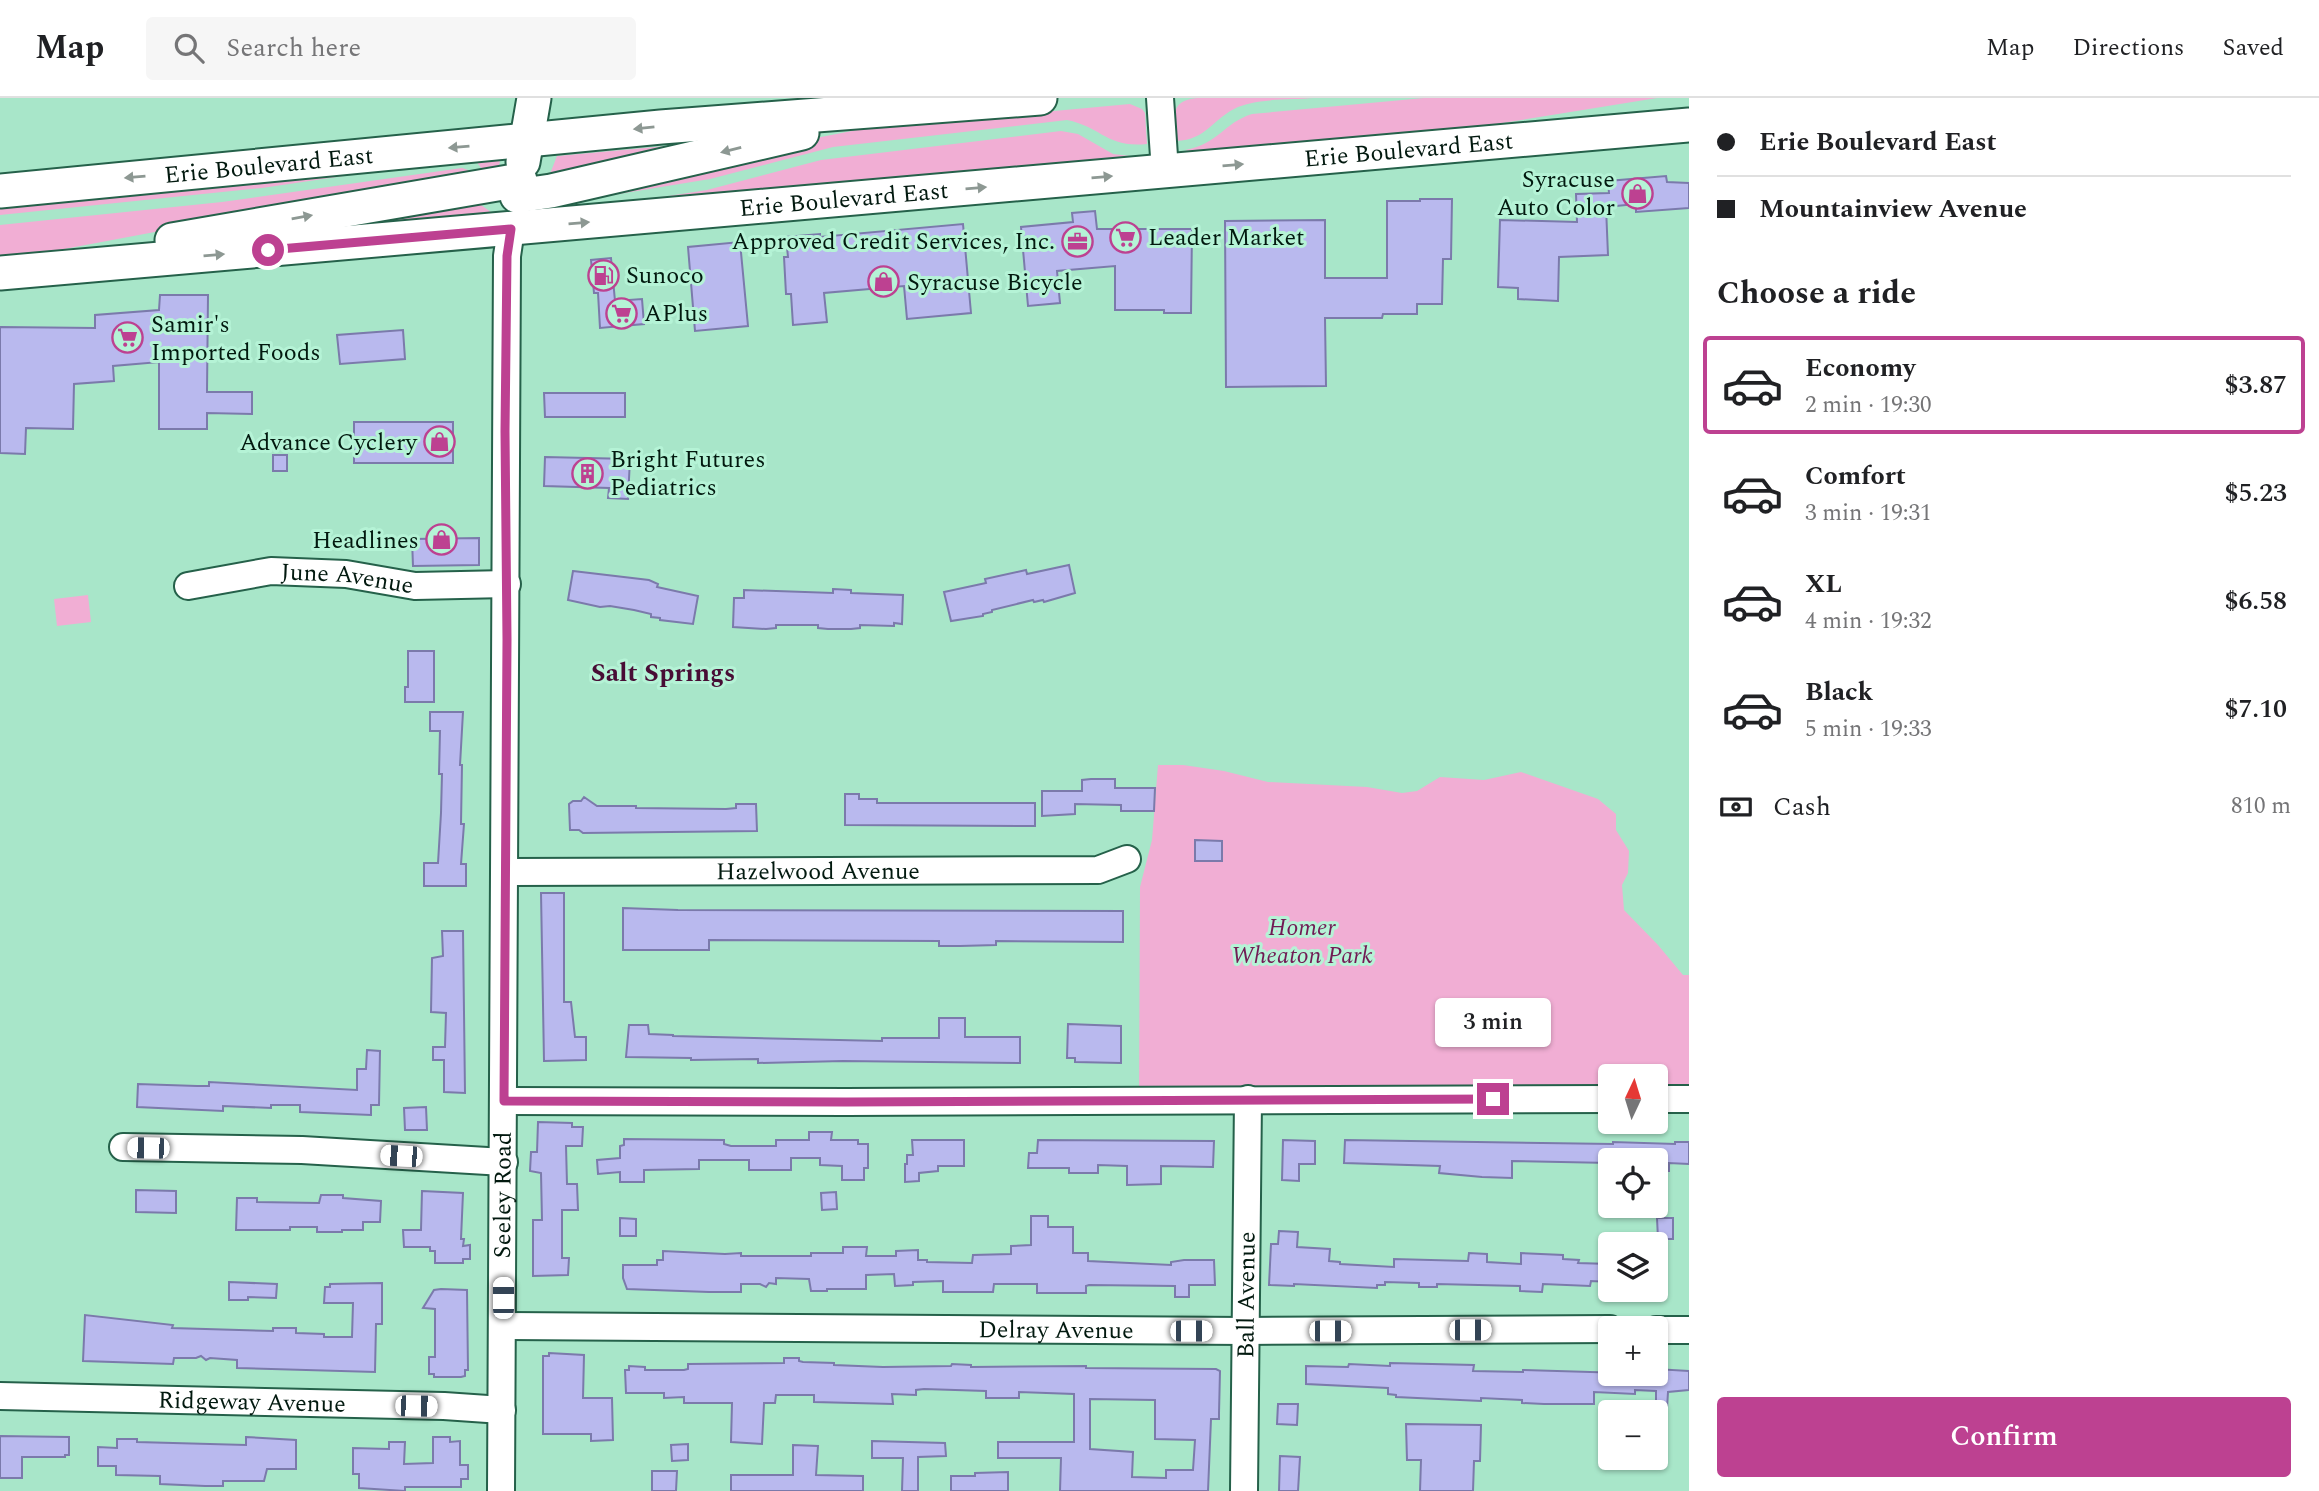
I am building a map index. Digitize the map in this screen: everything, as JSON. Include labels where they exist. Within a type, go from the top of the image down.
[{"type":"main road","points":[[511,229],[534,98]]},
{"type":"main road","name":"Erie Boulevard East","points":[[0,191],[661,127],[1040,98]]},
{"type":"main road","points":[[1543,137],[1689,102]]},
{"type":"main road","points":[[10,272],[193,235],[518,188],[551,191],[893,111]]},
{"type":"main road","name":"Erie Boulevard East","points":[[10,272],[1689,125]]},
{"type":"street","points":[[1160,98],[1165,172]]},
{"type":"street","name":"Seeley Road","points":[[502,1491],[506,335],[507,256],[511,229]]},
{"type":"street","name":"June Avenue","points":[[188,586],[271,571],[346,574],[415,586],[507,584]]},
{"type":"street","name":"Hazelwood Avenue","points":[[506,872],[1098,870],[1126,859]]},
{"type":"street","name":"Ball Avenue","points":[[1244,1491],[1248,1099]]},
{"type":"street","points":[[504,1101],[1598,1099]]},
{"type":"street","points":[[1668,1099],[1689,1099]]},
{"type":"street","points":[[123,1147],[302,1150],[504,1162]]},
{"type":"street","name":"Delray Avenue","points":[[503,1326],[1246,1331],[1598,1329]]},
{"type":"street","points":[[1668,1330],[1689,1330]]},
{"type":"street","name":"Ridgeway Avenue","points":[[0,1396],[444,1406],[502,1410]]},
{"type":"green space","points":[[1314,98],[1247,104],[1229,112],[1203,133],[1187,140],[1176,141],[1175,112],[1181,103],[1188,100]]},
{"type":"green space","points":[[1424,98],[1657,98],[1484,126],[1193,152],[1185,150],[1206,143],[1252,114]]},
{"type":"green space","points":[[1130,104],[1145,113],[1147,144],[1122,143],[1067,120],[833,147],[710,179],[588,199],[816,138],[867,128]]},
{"type":"green space","points":[[1061,131],[1078,134],[1113,154],[1138,157],[830,184],[776,195],[572,211],[707,190],[821,160]]},
{"type":"green space","points":[[686,146],[553,177],[550,174],[557,156]]},
{"type":"green space","points":[[501,154],[498,173],[489,178],[475,160],[438,162],[262,188],[0,215],[0,208]]},
{"type":"green space","points":[[462,168],[474,172],[43,253],[0,257],[0,225],[222,202]]},
{"type":"green space","points":[[479,194],[481,205],[491,212],[490,214],[240,236]]},
{"type":"green space","points":[[88,595],[91,622],[57,626],[54,599]]},
{"type":"green space","name":"Homer Wheaton Park","points":[[1158,765],[1183,765],[1224,771],[1268,782],[1367,787],[1402,793],[1417,791],[1440,777],[1484,780],[1521,772],[1598,799],[1616,814],[1616,830],[1629,851],[1628,873],[1622,885],[1624,910],[1683,975],[1689,975],[1689,1099],[1668,1099],[1668,1064],[1598,1064],[1598,1099],[1139,1100],[1140,887],[1152,840]]},
{"type":"building","points":[[1666,176],[1667,182],[1689,183],[1689,208],[1636,212],[1636,204],[1606,207],[1608,255],[1559,257],[1558,301],[1518,299],[1518,288],[1498,287],[1500,220],[1577,222],[1576,194],[1609,193],[1608,181]]},
{"type":"building","points":[[1452,199],[1451,259],[1443,259],[1442,304],[1417,304],[1417,314],[1383,314],[1382,318],[1325,318],[1326,386],[1226,387],[1225,221],[1325,220],[1325,278],[1387,278],[1387,201]]},
{"type":"building","points":[[1095,211],[1097,229],[1192,229],[1191,313],[1115,310],[1115,266],[1057,271],[1060,303],[1028,306],[1021,227],[1073,222],[1072,213]]},
{"type":"building","points":[[963,224],[971,313],[907,319],[904,286],[824,293],[827,322],[793,325],[791,294],[786,294],[786,237],[820,234],[820,237]]},
{"type":"building","points":[[740,242],[748,326],[695,331],[688,247]]},
{"type":"building","points":[[611,258],[615,301],[642,299],[644,324],[600,328],[598,293],[594,293],[591,260]]},
{"type":"building","points":[[160,295],[208,295],[207,392],[252,392],[252,414],[207,413],[207,429],[159,429],[159,362],[113,366],[114,381],[74,384],[73,429],[26,428],[25,454],[0,453],[0,327],[95,328],[95,315],[159,310]]},
{"type":"building","points":[[403,330],[405,359],[340,364],[337,335]]},
{"type":"building","points":[[544,393],[625,393],[625,417],[545,417]]},
{"type":"building","points":[[354,422],[453,422],[453,463],[354,463]]},
{"type":"building","points":[[273,455],[287,455],[287,471],[273,471]]},
{"type":"building","name":"Bright Futures Pediatrics","points":[[545,457],[630,459],[628,499],[608,498],[609,488],[544,486]]},
{"type":"building","points":[[479,538],[479,565],[413,566],[412,539]]},
{"type":"building","points":[[1069,565],[1075,593],[1044,602],[1033,600],[992,610],[983,616],[951,621],[944,592],[986,583],[985,579],[1026,570],[1027,574]]},
{"type":"building","points":[[573,571],[649,580],[658,584],[657,587],[698,596],[693,624],[660,620],[651,617],[651,614],[634,610],[600,607],[568,600]]},
{"type":"building","points":[[833,589],[851,590],[851,593],[903,595],[902,624],[860,625],[860,628],[851,629],[818,628],[818,625],[776,625],[776,628],[766,629],[733,627],[734,598],[744,598],[744,590],[833,593]]},
{"type":"building","points":[[408,651],[434,651],[434,702],[405,702],[405,687],[408,687]]},
{"type":"building","points":[[430,712],[463,712],[460,765],[461,824],[464,824],[461,864],[466,864],[466,886],[424,886],[424,863],[438,863],[441,813],[440,731],[430,731]]},
{"type":"building","points":[[1115,779],[1115,788],[1155,788],[1154,811],[1121,811],[1121,805],[1075,804],[1075,814],[1042,816],[1042,791],[1082,791],[1082,780]]},
{"type":"building","points":[[845,794],[859,794],[859,799],[877,799],[877,803],[1035,803],[1035,826],[845,825]]},
{"type":"building","points":[[584,797],[597,806],[636,808],[726,809],[736,808],[736,804],[756,804],[757,831],[583,833],[570,830],[569,804],[581,801]]},
{"type":"building","points":[[1195,840],[1222,841],[1222,861],[1195,861]]},
{"type":"building","points":[[541,893],[564,893],[564,1002],[571,1002],[575,1037],[586,1037],[586,1060],[544,1061]]},
{"type":"building","points":[[623,908],[1123,911],[1123,942],[996,941],[996,945],[939,946],[939,941],[709,940],[709,950],[623,950]]},
{"type":"building","points":[[442,931],[463,931],[465,1093],[444,1092],[444,1060],[433,1060],[433,1047],[445,1047],[446,1013],[431,1012],[432,958],[443,956]]},
{"type":"building","points":[[939,1018],[965,1018],[965,1037],[1020,1037],[1020,1063],[758,1063],[758,1059],[626,1057],[629,1025],[648,1025],[649,1034],[673,1036],[882,1041],[882,1038],[939,1038]]},
{"type":"building","points":[[1068,1024],[1121,1026],[1121,1063],[1075,1062],[1075,1058],[1067,1058]]},
{"type":"building","points":[[367,1050],[380,1051],[379,1105],[371,1105],[371,1115],[300,1112],[300,1105],[271,1105],[271,1108],[223,1106],[223,1111],[137,1107],[138,1084],[209,1086],[209,1082],[357,1090],[357,1069],[366,1069]]},
{"type":"building","points":[[426,1107],[427,1130],[405,1130],[404,1108]]},
{"type":"building","points":[[538,1122],[572,1123],[572,1127],[583,1127],[582,1146],[566,1146],[567,1184],[577,1184],[578,1210],[562,1210],[562,1258],[569,1258],[568,1275],[533,1276],[533,1220],[542,1220],[541,1173],[530,1171],[531,1152],[537,1152]]},
{"type":"building","points":[[809,1132],[832,1132],[831,1140],[858,1140],[858,1144],[868,1144],[868,1168],[864,1168],[864,1180],[842,1180],[842,1166],[820,1165],[820,1158],[791,1158],[791,1170],[749,1170],[749,1160],[699,1160],[699,1169],[644,1170],[644,1182],[620,1182],[620,1172],[598,1174],[597,1160],[620,1158],[620,1146],[624,1145],[624,1139],[724,1140],[724,1144],[731,1146],[776,1146],[776,1140],[809,1140]]},
{"type":"building","points":[[912,1140],[964,1140],[964,1166],[938,1166],[938,1171],[919,1173],[919,1181],[905,1182],[907,1155],[913,1155]]},
{"type":"building","points":[[1038,1140],[1214,1141],[1213,1167],[1161,1166],[1161,1184],[1127,1185],[1127,1166],[1098,1165],[1098,1173],[1069,1173],[1069,1168],[1028,1168],[1029,1153],[1037,1153]]},
{"type":"building","points":[[1283,1140],[1315,1141],[1315,1164],[1299,1164],[1299,1181],[1282,1180]]},
{"type":"building","points":[[1345,1140],[1613,1144],[1689,1142],[1689,1164],[1669,1163],[1669,1171],[1668,1148],[1598,1148],[1598,1163],[1512,1161],[1512,1178],[1439,1173],[1440,1166],[1344,1163]]},
{"type":"building","points":[[136,1190],[176,1191],[176,1213],[136,1212]]},
{"type":"building","points":[[422,1191],[463,1193],[461,1239],[464,1239],[463,1246],[470,1245],[470,1259],[463,1259],[463,1263],[435,1263],[435,1251],[430,1251],[430,1247],[404,1247],[403,1230],[421,1230]]},
{"type":"building","points":[[836,1192],[837,1209],[822,1210],[821,1193]]},
{"type":"building","points":[[321,1195],[343,1195],[343,1198],[381,1201],[380,1222],[363,1222],[363,1230],[342,1232],[317,1232],[317,1227],[236,1230],[237,1198],[257,1198],[257,1202],[319,1203]]},
{"type":"building","points":[[1031,1216],[1048,1216],[1048,1227],[1073,1227],[1073,1253],[1088,1253],[1088,1261],[1171,1265],[1171,1262],[1184,1260],[1214,1260],[1215,1285],[1189,1285],[1189,1297],[1175,1297],[1175,1286],[1089,1285],[1086,1286],[1086,1293],[1037,1293],[1037,1284],[994,1284],[993,1292],[943,1292],[943,1281],[913,1282],[913,1285],[895,1286],[894,1274],[866,1275],[866,1289],[811,1291],[809,1279],[776,1278],[776,1284],[769,1283],[766,1287],[760,1284],[741,1284],[741,1292],[709,1292],[627,1289],[623,1278],[623,1265],[657,1265],[657,1260],[663,1260],[663,1251],[741,1253],[741,1256],[811,1256],[811,1253],[843,1253],[843,1247],[867,1247],[866,1256],[896,1256],[896,1251],[918,1250],[918,1260],[972,1263],[973,1255],[1011,1254],[1011,1246],[1031,1245]]},
{"type":"building","points":[[620,1218],[636,1219],[636,1236],[620,1236]]},
{"type":"building","points":[[1657,1218],[1673,1218],[1673,1239],[1668,1239],[1668,1232],[1658,1232]]},
{"type":"building","points":[[1279,1231],[1298,1232],[1297,1247],[1330,1249],[1329,1261],[1394,1267],[1394,1259],[1468,1261],[1469,1253],[1487,1254],[1487,1262],[1521,1264],[1521,1253],[1563,1255],[1563,1259],[1579,1260],[1578,1263],[1598,1264],[1598,1281],[1591,1281],[1590,1286],[1543,1284],[1542,1292],[1520,1291],[1520,1286],[1437,1284],[1437,1287],[1419,1287],[1419,1283],[1385,1282],[1385,1285],[1377,1285],[1377,1288],[1269,1285],[1271,1244],[1278,1244]]},
{"type":"building","points":[[229,1282],[277,1284],[276,1298],[248,1297],[248,1300],[229,1300]]},
{"type":"building","points":[[382,1283],[382,1324],[376,1324],[375,1372],[237,1368],[237,1360],[206,1360],[201,1356],[174,1358],[173,1364],[83,1361],[85,1315],[173,1325],[172,1328],[273,1331],[273,1328],[296,1328],[296,1333],[352,1337],[353,1303],[324,1303],[325,1287],[330,1287],[330,1284]]},
{"type":"building","points":[[434,1290],[467,1290],[468,1370],[465,1370],[465,1376],[434,1377],[434,1374],[429,1374],[429,1357],[435,1357],[435,1309],[423,1308]]},
{"type":"building","points":[[549,1353],[584,1355],[583,1398],[612,1398],[613,1440],[591,1441],[591,1434],[543,1434],[543,1356],[549,1356]]},
{"type":"building","points":[[784,1358],[799,1358],[799,1361],[803,1362],[883,1367],[952,1364],[971,1367],[1216,1369],[1220,1371],[1219,1419],[1211,1419],[1208,1491],[1060,1491],[1061,1458],[998,1458],[998,1442],[1074,1442],[1074,1394],[1019,1392],[1019,1398],[986,1398],[986,1391],[924,1389],[916,1390],[916,1395],[892,1394],[893,1404],[814,1402],[814,1395],[776,1395],[775,1403],[764,1403],[762,1444],[731,1442],[732,1403],[684,1403],[684,1397],[664,1398],[664,1393],[626,1393],[625,1370],[629,1370],[629,1366],[645,1367],[645,1370],[684,1370],[688,1369],[688,1364],[784,1363]],"holes":[[[1090,1399],[1155,1400],[1155,1439],[1195,1440],[1193,1470],[1166,1470],[1166,1478],[1132,1477],[1133,1452],[1090,1449]]]},
{"type":"building","points":[[1390,1363],[1474,1365],[1473,1371],[1598,1372],[1598,1386],[1668,1386],[1668,1370],[1689,1371],[1689,1390],[1668,1392],[1668,1400],[1656,1400],[1656,1391],[1635,1390],[1635,1394],[1594,1392],[1594,1404],[1544,1404],[1481,1398],[1481,1401],[1396,1397],[1388,1394],[1388,1388],[1306,1384],[1306,1366],[1390,1366]]},
{"type":"building","points":[[1278,1404],[1298,1404],[1297,1425],[1277,1424]]},
{"type":"building","points":[[1406,1424],[1481,1425],[1480,1461],[1474,1461],[1473,1491],[1420,1491],[1421,1460],[1407,1460]]},
{"type":"building","points":[[0,1436],[69,1437],[69,1455],[22,1457],[22,1478],[0,1478]]},
{"type":"building","points":[[246,1437],[296,1440],[296,1469],[267,1469],[264,1481],[223,1481],[223,1486],[205,1486],[160,1484],[160,1476],[116,1475],[116,1466],[98,1466],[98,1447],[117,1448],[117,1439],[246,1445]]},
{"type":"building","points":[[433,1437],[450,1437],[450,1442],[460,1441],[460,1465],[468,1465],[468,1479],[461,1479],[461,1487],[405,1487],[405,1491],[359,1488],[359,1474],[353,1474],[353,1448],[389,1449],[389,1442],[405,1442],[404,1464],[433,1463]]},
{"type":"building","points":[[872,1441],[945,1443],[946,1456],[918,1457],[918,1491],[902,1491],[903,1458],[872,1458]]},
{"type":"building","points":[[688,1444],[688,1460],[672,1461],[671,1445]]},
{"type":"building","points":[[793,1445],[818,1446],[816,1475],[863,1476],[863,1491],[731,1491],[731,1475],[793,1475]]},
{"type":"building","points":[[1280,1456],[1300,1457],[1298,1491],[1279,1491]]},
{"type":"building","points":[[652,1471],[677,1471],[676,1491],[652,1491]]},
{"type":"building","points":[[1008,1472],[1008,1491],[951,1491],[951,1476]]},
{"type":"place","name":"Syracuse Auto Color","points":[[1638,193]]},
{"type":"place","name":"Leader Market","points":[[1125,237]]},
{"type":"place","name":"Approved Credit Services, Inc.","points":[[1078,241]]},
{"type":"place","name":"Sunoco","points":[[603,275]]},
{"type":"place","name":"Syracuse Bicycle","points":[[884,282]]},
{"type":"place","name":"APlus","points":[[621,313]]},
{"type":"place","name":"Samir's Imported Foods","points":[[128,338]]},
{"type":"place","name":"Advance Cyclery","points":[[440,442]]},
{"type":"place","name":"Bright Futures Pediatrics","points":[[587,473]]},
{"type":"place","name":"Headlines","points":[[442,540]]},
{"type":"district","name":"Salt Springs","points":[[663,672]]},
{"type":"route","points":[[268,250],[511,229],[507,256],[505,431],[507,639],[504,1101],[1493,1099]]}]
